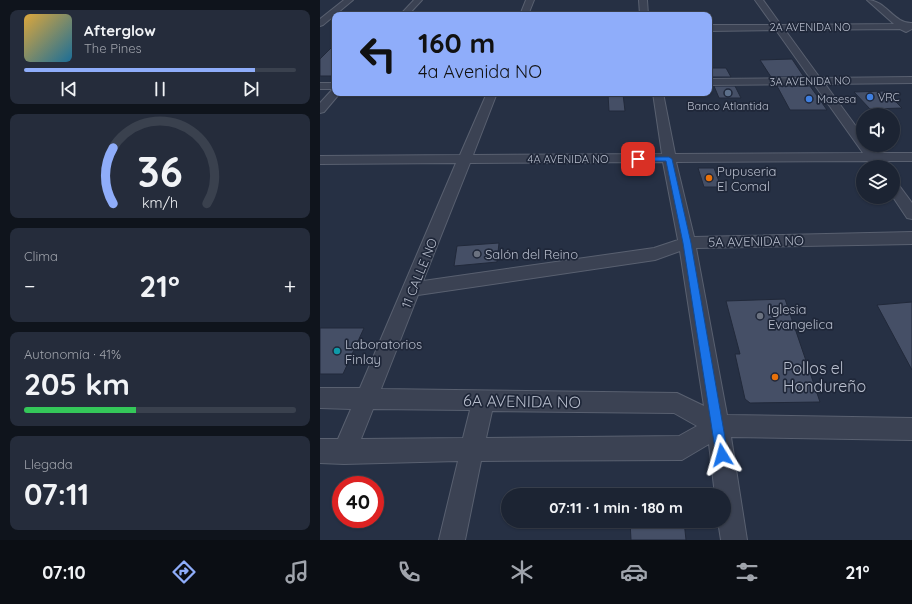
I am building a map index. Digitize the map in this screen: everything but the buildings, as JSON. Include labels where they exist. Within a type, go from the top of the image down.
[{"type":"street","points":[[337,12],[349,0]]},
{"type":"street","points":[[407,12],[418,0]]},
{"type":"street","points":[[525,12],[530,0]]},
{"type":"street","points":[[643,0],[644,12]]},
{"type":"street","points":[[759,0],[874,160]]},
{"type":"street","points":[[871,0],[912,34]]},
{"type":"street","points":[[322,27],[332,17]]},
{"type":"street","name":"2A AVENIDA NO","points":[[712,28],[912,26]]},
{"type":"street","name":"3A AVENIDA NO","points":[[712,82],[912,80]]},
{"type":"street","points":[[320,86],[332,86]]},
{"type":"street","points":[[320,110],[332,96]]},
{"type":"street","name":"11 CALLE NO","points":[[344,452],[368,398],[491,96]]},
{"type":"street","points":[[658,96],[669,159],[687,243],[718,426],[734,540]]},
{"type":"street","name":"4A AVENIDA NO","points":[[890,160],[912,157]]},
{"type":"street","name":"4A AVENIDA NO","points":[[320,160],[669,159],[856,162]]},
{"type":"street","points":[[900,197],[912,214]]},
{"type":"street","name":"5A AVENIDA NO","points":[[412,290],[655,254],[687,243],[912,238]]},
{"type":"street","name":"6A AVENIDA NO","points":[[320,398],[677,403],[718,426],[912,428]]},
{"type":"street","points":[[452,540],[482,400]]},
{"type":"street","points":[[320,451],[682,448],[718,426]]},
{"type":"place","name":"Banco Atlantida","points":[[728,93]]},
{"type":"place","name":"VRC","points":[[870,97]]},
{"type":"place","name":"Masesa","points":[[809,99]]},
{"type":"place","name":"Pupuseria El Comal","points":[[709,178]]},
{"type":"place","name":"Salón del Reino","points":[[477,254]]},
{"type":"place","name":"Iglesia Evangelica","points":[[760,316]]},
{"type":"place","name":"Laboratorios Finlay","points":[[337,351]]},
{"type":"place","name":"Pollos el Hondureño","points":[[775,377]]},
{"type":"route","points":[[638,159],[669,159],[687,243],[722,455]]}]
